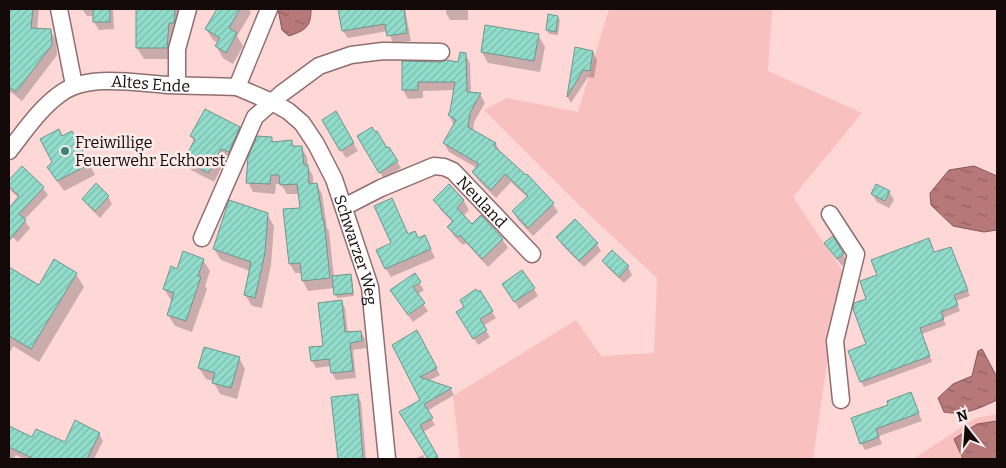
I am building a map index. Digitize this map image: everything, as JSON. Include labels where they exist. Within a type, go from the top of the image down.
[{"type":"street","points":[[60,9],[74,85]]},
{"type":"street","points":[[177,85],[178,49],[188,9]]},
{"type":"street","points":[[237,87],[269,9]]},
{"type":"street","points":[[202,238],[255,117],[272,102],[319,66],[351,55],[383,51],[441,52]]},
{"type":"street","name":"Altes Ende","points":[[9,151],[50,103],[60,93],[74,85],[95,81],[237,87]]},
{"type":"street","name":"Schwarzer Weg","points":[[237,87],[272,102],[302,123],[316,144],[334,178],[370,287],[387,459]]},
{"type":"street","name":"Neuland","points":[[344,207],[425,169],[434,166],[444,167],[454,171],[532,254]]},
{"type":"street","points":[[830,214],[856,254],[835,341],[841,400]]},
{"type":"shaded area","points":[[609,9],[772,9],[768,71],[862,113],[793,197],[846,276],[829,350],[813,459],[460,459],[453,396],[576,320],[601,356],[654,353],[657,278],[580,206],[484,110],[507,98],[578,112]]},
{"type":"shaded area","points":[[997,414],[997,459],[913,459],[976,418]]},
{"type":"water","points":[[278,9],[311,9],[309,24],[300,32],[289,36],[282,30]]},
{"type":"water","points":[[974,166],[997,176],[997,230],[984,232],[953,226],[931,205],[930,193],[949,170]]},
{"type":"water","points":[[982,349],[997,377],[997,400],[965,412],[944,412],[938,398],[953,384],[972,376],[978,351]]},
{"type":"water","points":[[997,421],[997,459],[963,459],[954,439],[977,424]]},
{"type":"building","points":[[9,9],[33,9],[31,28],[51,29],[52,45],[16,92],[9,87]]},
{"type":"building","points":[[93,9],[110,9],[110,22],[93,22]]},
{"type":"building","points":[[136,9],[175,9],[174,23],[169,23],[167,48],[136,48]]},
{"type":"building","points":[[217,9],[240,9],[229,28],[237,33],[226,53],[215,46],[220,38],[205,29]]},
{"type":"building","points":[[338,9],[404,9],[407,33],[387,36],[385,24],[342,31]]},
{"type":"building","points":[[548,14],[558,16],[556,32],[546,30]]},
{"type":"building","points":[[485,25],[539,34],[534,61],[481,52]]},
{"type":"building","points":[[575,47],[593,51],[590,71],[583,70],[567,97]]},
{"type":"building","points":[[460,52],[466,53],[467,92],[481,93],[470,113],[468,127],[496,143],[494,146],[527,174],[554,203],[528,228],[512,211],[528,196],[505,174],[491,190],[472,172],[479,164],[443,143],[456,120],[448,115],[455,82],[418,82],[418,90],[402,90],[402,61],[441,62],[447,60],[458,62]]},
{"type":"building","points":[[205,109],[240,127],[229,152],[221,149],[208,173],[184,160],[195,139],[190,136]]},
{"type":"building","points":[[336,111],[354,143],[340,151],[322,120]]},
{"type":"building","points":[[372,127],[375,132],[377,131],[387,148],[389,147],[398,161],[379,173],[357,136]]},
{"type":"building","name":"Freiwillige Feuerwehr Eckhorst","points":[[59,129],[62,136],[72,131],[90,164],[57,181],[47,167],[52,162],[40,139]]},
{"type":"building","points":[[257,136],[272,137],[272,142],[292,140],[292,146],[302,146],[304,165],[308,165],[309,184],[317,183],[324,220],[330,278],[302,281],[300,263],[289,264],[283,209],[300,208],[297,184],[280,185],[279,175],[271,175],[270,184],[246,183],[248,157]]},
{"type":"building","points":[[22,166],[44,187],[19,214],[26,220],[9,241],[9,205],[10,207],[19,196],[9,186],[9,180]]},
{"type":"building","points":[[96,183],[109,196],[95,211],[82,199]]},
{"type":"building","points":[[449,184],[464,200],[457,208],[472,224],[481,215],[503,239],[482,259],[460,235],[458,237],[447,227],[453,221],[433,200]]},
{"type":"building","points":[[876,184],[890,191],[885,201],[871,194]]},
{"type":"building","points":[[392,198],[408,234],[415,231],[418,238],[425,235],[431,249],[385,269],[376,250],[391,243],[374,206]]},
{"type":"building","points":[[229,200],[268,213],[265,253],[255,298],[244,295],[251,262],[213,249]]},
{"type":"building","points":[[575,219],[598,243],[579,261],[556,237]]},
{"type":"building","points":[[833,236],[844,254],[837,259],[824,243]]},
{"type":"building","points":[[929,238],[934,252],[951,247],[968,290],[954,295],[958,305],[941,312],[944,319],[920,328],[930,356],[860,382],[848,351],[866,344],[853,309],[854,303],[866,299],[860,281],[877,275],[871,260]]},
{"type":"building","points":[[612,250],[629,266],[619,277],[602,261]]},
{"type":"building","points":[[183,251],[204,259],[198,276],[201,277],[186,321],[167,315],[174,293],[163,289],[171,266],[177,269]]},
{"type":"building","points":[[54,259],[77,273],[31,349],[9,336],[9,267],[39,285]]},
{"type":"building","points":[[522,270],[535,288],[514,302],[502,284]]},
{"type":"building","points":[[415,273],[421,282],[413,287],[425,303],[408,315],[390,290]]},
{"type":"building","points":[[351,274],[353,293],[334,295],[332,276]]},
{"type":"building","points":[[476,289],[478,292],[480,290],[493,311],[480,319],[487,330],[473,339],[456,312],[464,307],[460,300]]},
{"type":"building","points":[[342,300],[345,332],[361,331],[362,341],[350,343],[353,371],[331,373],[329,359],[311,361],[309,347],[323,346],[318,303]]},
{"type":"building","points":[[417,330],[437,368],[420,377],[452,388],[424,404],[433,418],[420,425],[438,457],[435,459],[428,459],[399,412],[420,400],[392,345]]},
{"type":"building","points":[[204,347],[240,357],[231,388],[212,383],[215,373],[198,368]]},
{"type":"building","points":[[911,392],[919,413],[876,429],[879,437],[860,444],[851,418],[888,405],[887,401]]},
{"type":"building","points":[[358,394],[363,459],[338,459],[331,397]]},
{"type":"building","points":[[75,420],[100,433],[87,459],[34,459],[9,447],[9,426],[32,437],[36,429],[65,442]]},
{"type":"place","name":"Freiwillige Feuerwehr Eckhorst","points":[[65,151]]}]
